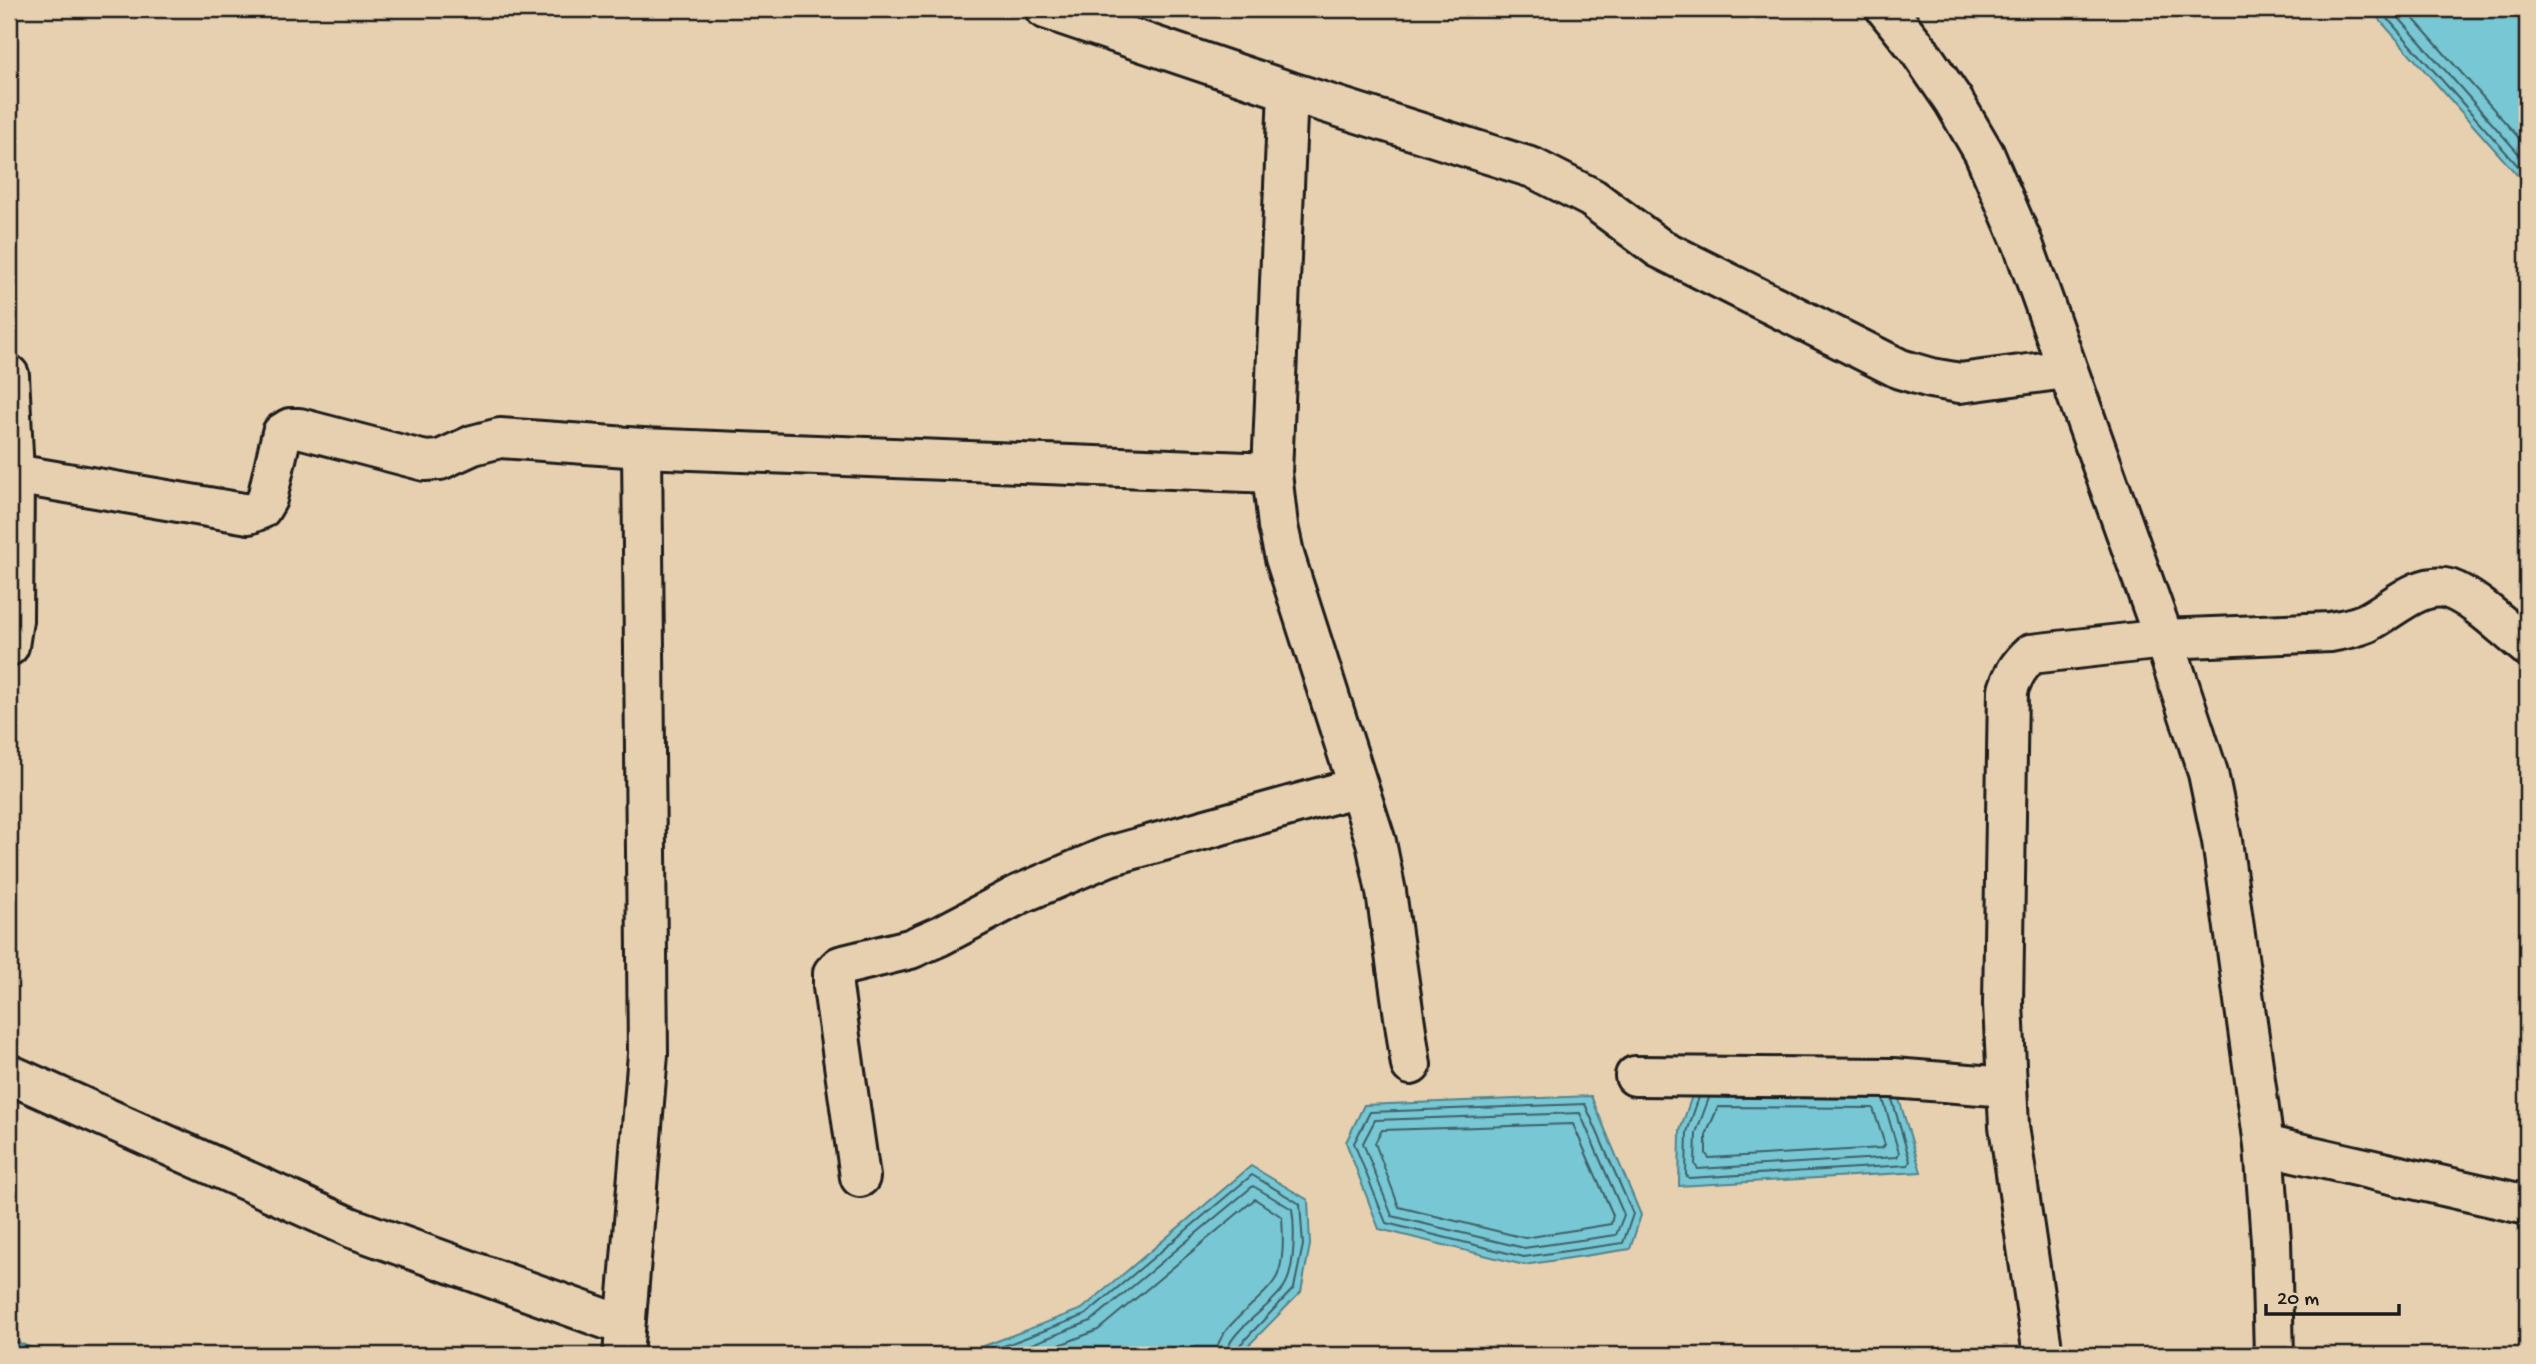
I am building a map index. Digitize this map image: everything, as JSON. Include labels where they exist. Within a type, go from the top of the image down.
[{"type":"street","points":[[1045,9],[1288,91],[1533,168],[1592,198],[1659,248],[1900,369],[1960,383],[2066,369]]},
{"type":"street","points":[[1886,9],[1953,100],[1984,153],[2022,244],[2164,639],[2208,773],[2219,827],[2264,1145],[2271,1241],[2274,1355]]},
{"type":"street","points":[[1288,91],[1272,473],[1278,526],[1285,558],[1376,842],[1386,892],[1411,1065]]},
{"type":"street","points":[[9,375],[14,474],[13,620],[9,646]]},
{"type":"street","points":[[14,474],[249,514],[261,509],[267,499],[282,433],[290,428],[299,428],[425,461],[440,460],[473,445],[500,438],[642,448],[1272,473]]},
{"type":"street","points":[[9,1074],[352,1227],[624,1340],[648,1054],[642,448]]},
{"type":"street","points":[[2043,1355],[2009,1126],[2007,1087],[2003,990],[2008,690],[2013,674],[2031,654],[2164,639],[2350,629],[2424,590],[2436,588],[2448,589],[2467,599],[2527,646]]},
{"type":"street","points":[[860,1177],[833,987],[833,973],[840,966],[911,949],[1020,894],[1109,856],[1358,787]]},
{"type":"street","points":[[1635,1076],[1893,1078],[2007,1087]]},
{"type":"street","points":[[2264,1145],[2527,1205]]},
{"type":"water","points":[[2370,9],[2527,9],[2527,186]]},
{"type":"water","points":[[1697,1081],[1894,1082],[1921,1172],[1679,1186],[1680,1131]]},
{"type":"water","points":[[1591,1096],[1641,1215],[1630,1249],[1524,1265],[1379,1229],[1346,1142],[1364,1105]]},
{"type":"water","points":[[1251,1166],[1308,1200],[1310,1245],[1301,1292],[1239,1355],[960,1355],[1082,1309]]},
{"type":"water","points":[[9,1339],[49,1355],[9,1355]]}]
